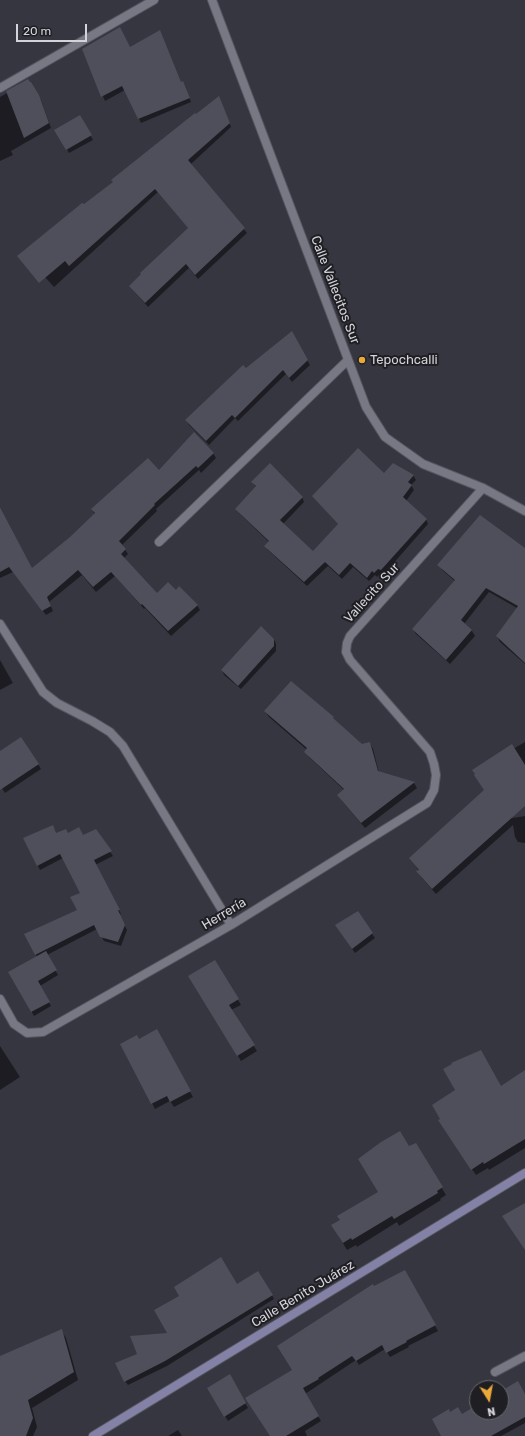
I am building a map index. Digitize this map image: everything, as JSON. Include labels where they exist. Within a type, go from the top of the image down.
[{"type":"street","points":[[0,88],[154,0]]},
{"type":"street","name":"Calle Vallecitos Sur","points":[[212,0],[366,407],[385,438],[423,464],[483,488],[525,511]]},
{"type":"street","points":[[159,542],[348,360]]},
{"type":"street","name":"Vallecito Sur","points":[[427,803],[434,790],[436,775],[430,752],[350,660],[346,652],[347,643],[350,636],[483,488]]},
{"type":"street","points":[[0,624],[43,692],[57,703],[110,732],[123,746],[231,925]]},
{"type":"street","name":"Herrería","points":[[0,999],[14,1024],[27,1033],[43,1032],[231,925],[427,803]]},
{"type":"street","name":"Calle Benito Juárez","points":[[94,1436],[525,1173]]},
{"type":"street","points":[[495,1372],[525,1356]]},
{"type":"building","points":[[120,27],[130,47],[160,30],[181,82],[183,81],[190,98],[138,119],[122,86],[101,97],[82,49]]},
{"type":"building","points":[[28,79],[39,95],[49,123],[24,138],[6,91]]},
{"type":"building","points":[[219,96],[230,123],[188,160],[245,228],[195,275],[186,264],[145,303],[129,286],[141,274],[140,273],[188,228],[155,189],[69,266],[65,261],[39,283],[17,256],[82,203],[84,204],[113,182],[111,180],[195,113],[196,114]]},
{"type":"building","points":[[80,115],[92,135],[66,150],[54,130]]},
{"type":"building","points":[[292,331],[308,360],[289,378],[283,370],[235,418],[232,415],[206,441],[185,420],[243,365],[246,368]]},
{"type":"building","points":[[194,432],[214,453],[198,468],[196,466],[154,504],[155,505],[119,541],[126,549],[121,554],[157,593],[168,582],[176,590],[179,586],[198,605],[168,631],[142,604],[141,605],[111,572],[93,587],[78,570],[47,597],[51,606],[42,611],[9,567],[0,572],[0,507],[32,568],[70,537],[95,513],[91,509],[148,458],[159,470]]},
{"type":"building","points":[[358,448],[384,473],[393,463],[414,475],[408,482],[412,485],[403,497],[427,519],[381,570],[378,569],[374,573],[372,571],[367,578],[350,563],[339,575],[325,562],[304,582],[264,546],[269,541],[235,509],[256,486],[251,482],[270,463],[303,497],[280,520],[313,551],[338,524],[312,496]]},
{"type":"building","points":[[480,515],[525,548],[525,663],[496,636],[518,606],[486,588],[461,620],[472,630],[446,660],[412,629],[455,580],[437,565]]},
{"type":"building","points":[[261,626],[274,639],[274,646],[238,686],[221,670]]},
{"type":"building","points":[[291,681],[334,717],[333,718],[362,744],[370,742],[378,771],[415,782],[361,823],[337,795],[344,789],[304,752],[307,748],[264,711]]},
{"type":"building","points":[[21,737],[39,764],[0,790],[0,751]]},
{"type":"building","points":[[512,744],[525,765],[525,806],[432,889],[416,871],[419,870],[409,858],[484,790],[472,770]]},
{"type":"building","points":[[53,825],[56,833],[66,829],[68,833],[79,827],[83,835],[96,829],[112,851],[94,860],[120,910],[118,910],[125,925],[118,942],[100,937],[94,925],[35,955],[24,934],[77,910],[70,897],[80,893],[60,854],[37,866],[23,838]]},
{"type":"building","points":[[358,911],[373,933],[352,949],[335,925]]},
{"type":"building","points":[[46,951],[57,970],[38,981],[50,1002],[31,1012],[8,972]]},
{"type":"building","points":[[215,960],[239,999],[229,1005],[255,1045],[237,1056],[188,976]]},
{"type":"building","points":[[157,1029],[191,1091],[170,1102],[167,1096],[151,1104],[120,1044],[137,1035],[139,1039]]},
{"type":"building","points":[[481,1050],[501,1086],[525,1070],[525,1139],[484,1164],[483,1162],[471,1170],[438,1120],[440,1119],[432,1105],[455,1090],[443,1069],[452,1064],[451,1063]]},
{"type":"building","points":[[400,1131],[409,1146],[416,1143],[443,1187],[437,1191],[438,1193],[394,1219],[392,1216],[352,1240],[351,1238],[343,1243],[331,1225],[340,1220],[337,1216],[378,1192],[358,1159],[381,1142]]},
{"type":"building","points":[[525,1203],[525,1250],[502,1216]]},
{"type":"building","points":[[221,1257],[237,1284],[258,1271],[273,1295],[165,1361],[124,1382],[115,1363],[137,1354],[130,1336],[167,1333],[154,1310],[179,1296],[174,1287]]},
{"type":"building","points":[[405,1270],[436,1325],[386,1353],[382,1345],[356,1361],[352,1356],[318,1378],[319,1379],[303,1388],[319,1416],[286,1436],[270,1436],[245,1398],[292,1370],[277,1346],[373,1284],[374,1286]]},
{"type":"building","points":[[62,1329],[74,1372],[28,1400],[33,1418],[26,1436],[0,1436],[0,1356]]},
{"type":"building","points":[[230,1374],[246,1403],[224,1417],[207,1388]]},
{"type":"building","points":[[518,1381],[525,1394],[525,1417],[491,1436],[441,1436],[432,1419],[449,1409],[450,1412],[458,1407],[462,1414],[469,1410],[469,1420],[509,1420],[509,1386]]},
{"type":"place","name":"Tepochcalli","points":[[362,360]]}]
